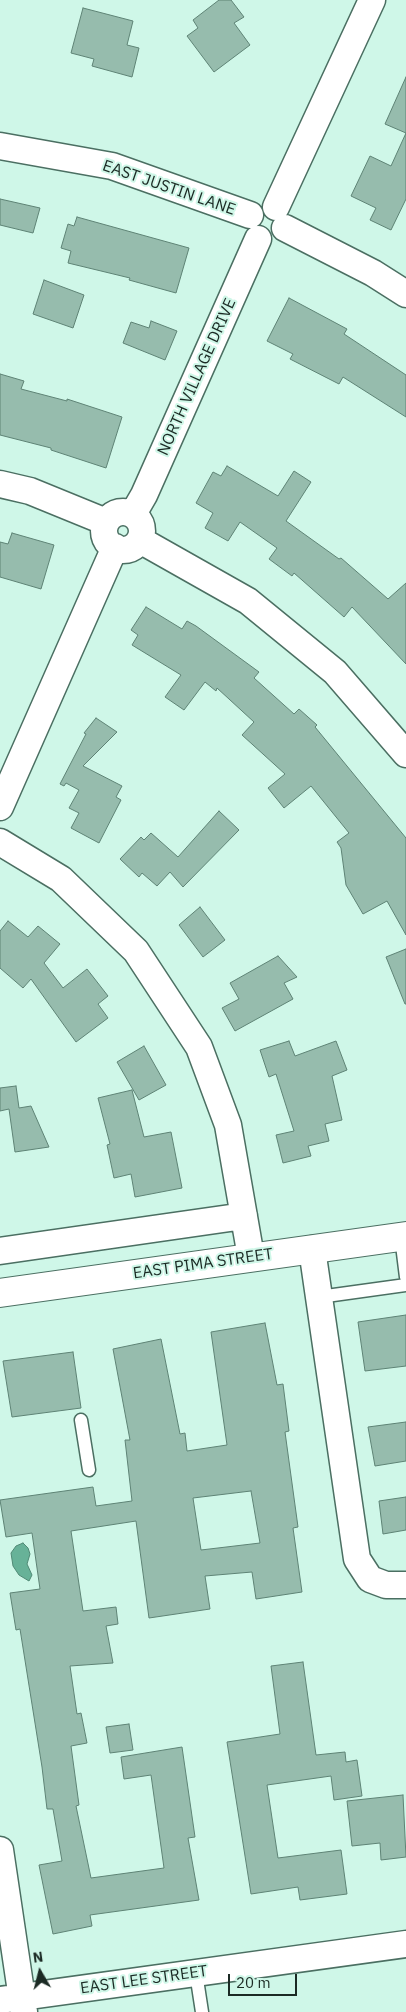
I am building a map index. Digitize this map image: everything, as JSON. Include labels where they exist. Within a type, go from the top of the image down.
[{"type":"street","points":[[280,217],[372,0]]},
{"type":"street","name":"EAST JUSTIN LANE","points":[[0,146],[112,166],[254,227]]},
{"type":"street","points":[[254,227],[258,207],[264,205],[280,217],[406,294]]},
{"type":"street","name":"NORTH VILLAGE DRIVE","points":[[133,514],[144,495],[254,227]]},
{"type":"street","points":[[0,484],[30,490],[106,522]]},
{"type":"street","points":[[127,512],[133,514],[141,524],[140,540],[128,548],[115,547],[105,534],[106,522],[115,514],[127,512]]},
{"type":"street","points":[[140,540],[248,601],[335,672],[406,754]]},
{"type":"street","points":[[0,807],[115,547]]},
{"type":"street","points":[[0,842],[61,879],[136,951],[199,1047],[228,1125],[251,1257]]},
{"type":"street","points":[[0,1251],[244,1216]]},
{"type":"street","name":"EAST PIMA STREET","points":[[0,1293],[403,1236]]},
{"type":"street","points":[[312,1249],[353,1541],[363,1571],[377,1582],[406,1585]]},
{"type":"street","points":[[0,1850],[15,2003]]},
{"type":"street","name":"EAST LEE STREET","points":[[15,2003],[196,1973],[406,1944]]},
{"type":"lane","points":[[403,1236],[406,1277]]},
{"type":"lane","points":[[319,1298],[406,1285]]},
{"type":"lane","points":[[81,1420],[89,1470]]},
{"type":"lane","points":[[196,1973],[202,2012]]},
{"type":"shaded area","points":[[23,1543],[28,1548],[30,1554],[27,1564],[32,1575],[29,1581],[19,1575],[13,1566],[11,1553],[16,1546]]},
{"type":"building","points":[[219,0],[231,0],[244,17],[234,23],[250,45],[214,72],[187,36],[198,28],[193,20]]},
{"type":"building","points":[[83,8],[133,21],[127,45],[139,48],[132,77],[92,66],[94,59],[71,53]]},
{"type":"building","points":[[406,77],[406,133],[385,124]]},
{"type":"building","points":[[406,133],[406,199],[391,230],[370,220],[376,208],[351,196],[370,156],[391,166]]},
{"type":"building","points":[[0,199],[40,208],[33,233],[0,225]]},
{"type":"building","points":[[77,217],[189,248],[176,293],[129,280],[130,278],[68,263],[71,251],[61,248],[68,224],[74,226]]},
{"type":"building","points":[[44,280],[84,295],[73,328],[33,314]]},
{"type":"building","points":[[289,298],[347,329],[344,334],[406,375],[406,417],[343,377],[339,384],[290,359],[293,354],[267,341]]},
{"type":"building","points":[[151,321],[177,331],[165,360],[123,343],[131,322],[149,328]]},
{"type":"building","points":[[0,374],[24,381],[21,389],[67,401],[67,399],[122,417],[106,468],[51,450],[51,448],[0,435]]},
{"type":"building","points":[[227,466],[278,496],[294,471],[311,482],[286,521],[339,559],[341,558],[388,599],[406,583],[406,664],[352,607],[344,617],[294,573],[292,576],[269,559],[277,548],[240,522],[228,541],[205,528],[213,513],[196,503],[213,472],[221,476]]},
{"type":"building","points":[[12,533],[54,545],[41,589],[0,577],[0,542],[8,544]]},
{"type":"building","points":[[146,607],[182,629],[187,621],[196,626],[259,672],[254,678],[294,714],[299,709],[317,725],[315,727],[406,838],[406,935],[387,901],[363,914],[346,885],[341,848],[337,842],[349,833],[311,786],[284,808],[268,788],[285,774],[242,735],[254,722],[217,688],[216,691],[205,682],[184,710],[165,697],[181,675],[132,645],[138,635],[131,630]]},
{"type":"building","points":[[96,718],[117,732],[83,766],[122,786],[116,797],[121,800],[99,843],[71,828],[79,813],[69,808],[79,790],[66,783],[64,786],[60,784],[86,734],[84,733]]},
{"type":"building","points":[[219,811],[239,830],[183,887],[170,872],[157,886],[142,873],[139,877],[120,859],[141,837],[144,840],[151,833],[178,857]]},
{"type":"building","points":[[200,907],[225,940],[203,957],[179,925]]},
{"type":"building","points":[[8,921],[28,937],[38,926],[60,944],[44,963],[63,988],[87,969],[108,996],[98,1004],[108,1018],[76,1042],[31,979],[23,988],[0,968],[0,931]]},
{"type":"building","points":[[406,949],[406,1004],[405,1004],[386,957]]},
{"type":"building","points":[[278,956],[297,977],[284,983],[293,999],[235,1031],[222,1008],[239,999],[230,983]]},
{"type":"building","points":[[289,1041],[295,1056],[336,1041],[347,1070],[332,1076],[342,1120],[325,1124],[329,1141],[308,1146],[311,1156],[283,1163],[276,1135],[294,1131],[276,1074],[269,1077],[260,1050]]},
{"type":"building","points":[[144,1046],[166,1085],[139,1100],[117,1062]]},
{"type":"building","points":[[16,1086],[19,1108],[31,1106],[49,1147],[15,1152],[9,1109],[0,1111],[0,1088]]},
{"type":"building","points":[[132,1090],[144,1137],[171,1132],[182,1188],[135,1197],[131,1174],[114,1178],[107,1145],[110,1144],[98,1098]]},
{"type":"building","points":[[406,1315],[406,1366],[365,1371],[358,1322]]},
{"type":"building","points":[[265,1323],[277,1385],[283,1384],[289,1431],[285,1432],[298,1527],[293,1528],[302,1592],[256,1599],[252,1572],[205,1576],[210,1609],[149,1618],[136,1521],[71,1531],[83,1611],[116,1607],[118,1624],[106,1626],[113,1663],[70,1666],[77,1714],[81,1713],[87,1743],[71,1746],[79,1805],[76,1806],[91,1878],[164,1868],[151,1775],[124,1779],[121,1757],[182,1747],[195,1837],[188,1838],[199,1900],[90,1915],[92,1926],[53,1934],[39,1865],[62,1861],[53,1809],[47,1809],[20,1629],[16,1630],[10,1593],[40,1589],[32,1533],[6,1537],[0,1500],[93,1487],[96,1506],[132,1501],[125,1440],[130,1440],[113,1349],[161,1339],[180,1434],[185,1433],[187,1451],[227,1445],[211,1332]],"holes":[[[251,1491],[260,1543],[201,1550],[193,1498]]]},
{"type":"building","points":[[73,1352],[81,1408],[12,1417],[3,1361]]},
{"type":"building","points":[[406,1422],[406,1461],[375,1466],[368,1427]]},
{"type":"building","points":[[406,1497],[406,1530],[383,1534],[379,1501]]},
{"type":"building","points":[[303,1662],[316,1755],[345,1752],[346,1762],[357,1760],[362,1796],[334,1800],[331,1776],[267,1785],[278,1858],[341,1850],[347,1894],[300,1900],[298,1887],[251,1894],[227,1742],[280,1734],[271,1666]]},
{"type":"building","points":[[129,1724],[133,1750],[110,1753],[106,1727]]},
{"type":"building","points":[[403,1795],[406,1857],[381,1860],[380,1843],[352,1846],[347,1801]]}]
